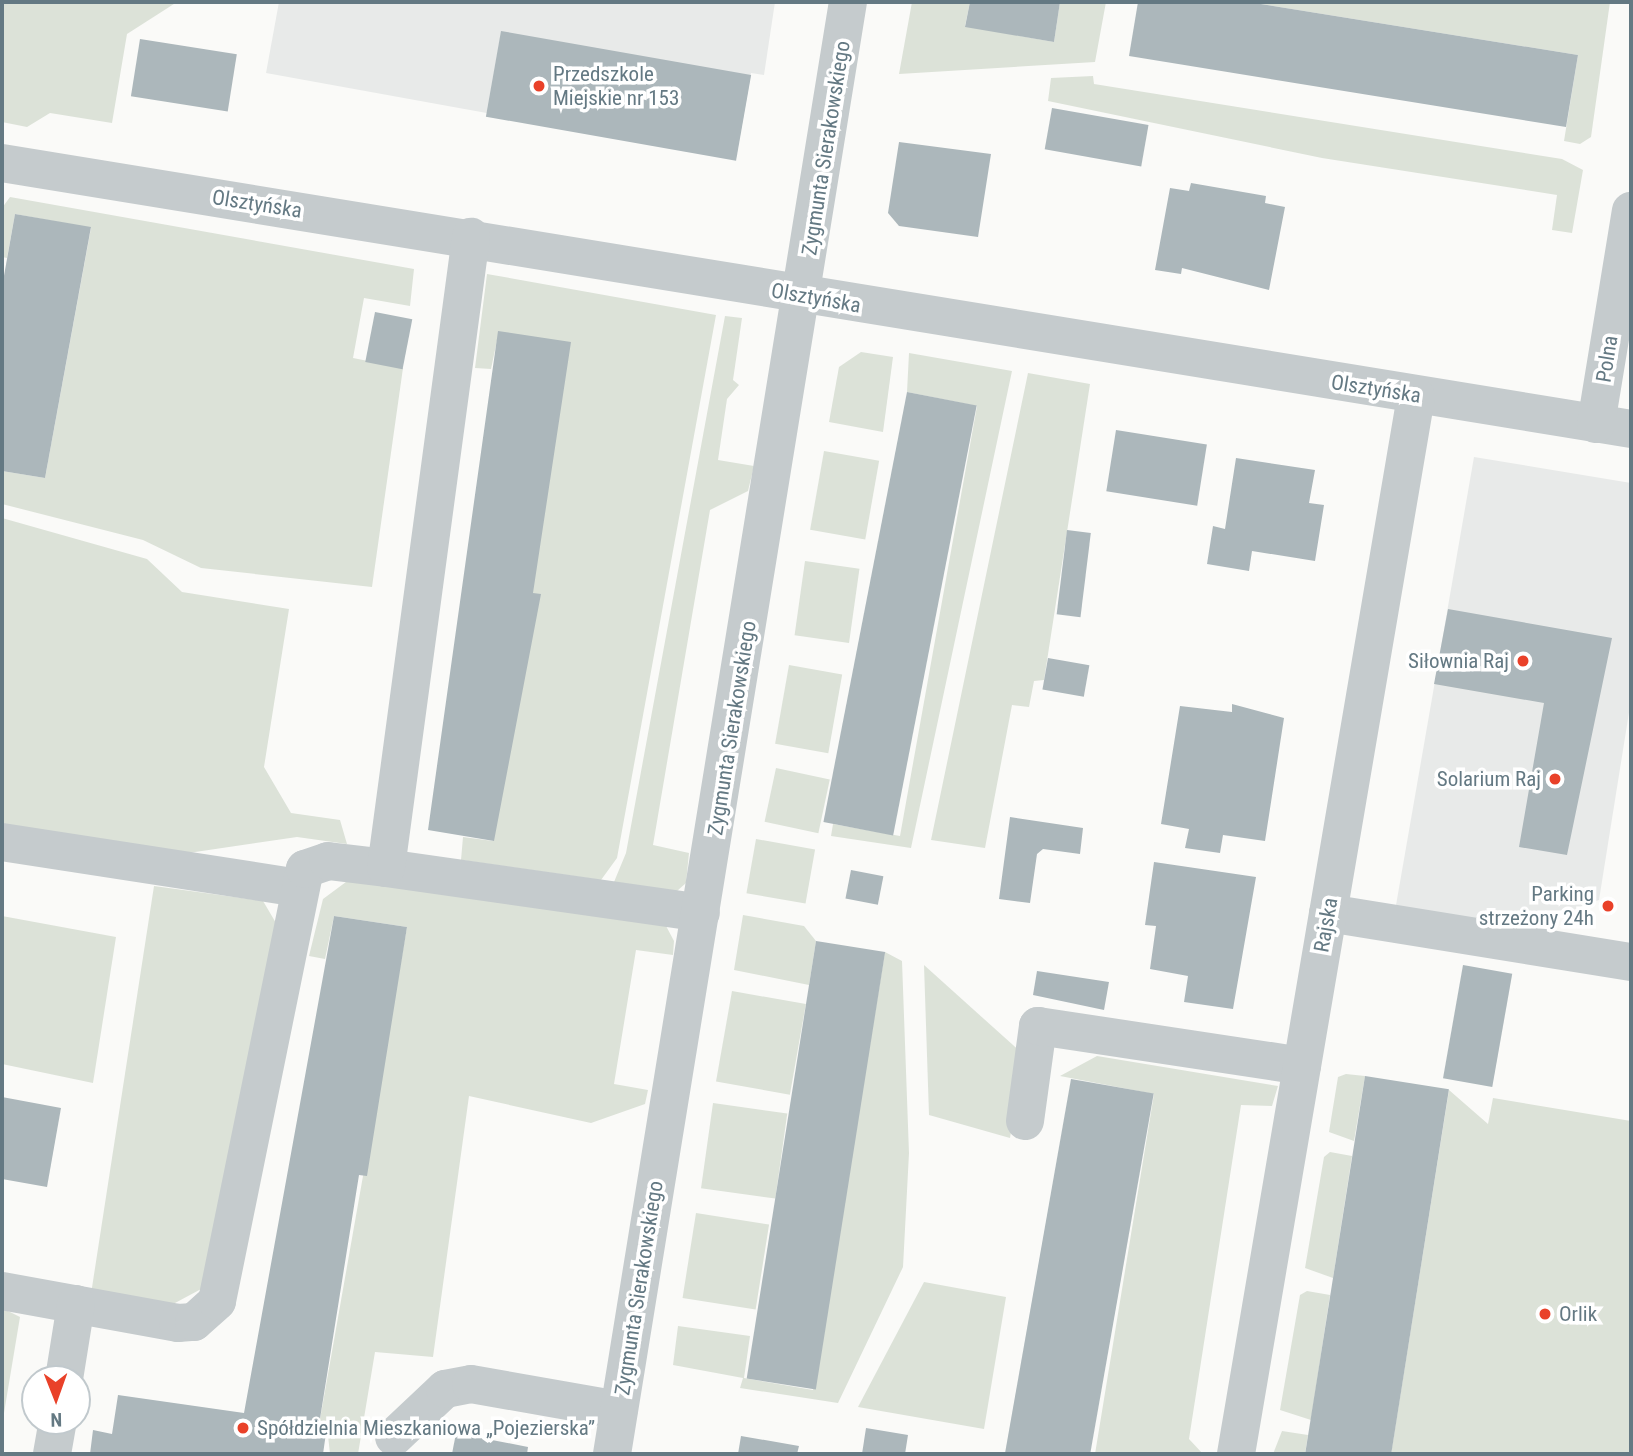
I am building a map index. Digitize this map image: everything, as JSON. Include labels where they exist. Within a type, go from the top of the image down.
[{"type":"street","name":"Zygmunta Sierakowskiego","points":[[612,1454],[803,296],[848,2]]},
{"type":"street","name":"Olsztyńska","points":[[2,163],[471,237],[803,296],[1614,426]]},
{"type":"street","name":"Polna","points":[[1614,426],[1631,211]]},
{"type":"street","points":[[386,868],[471,237]]},
{"type":"street","name":"Rajska","points":[[1236,1454],[1416,396]]},
{"type":"street","points":[[2,842],[300,888]]},
{"type":"street","points":[[2,1291],[178,1323],[194,1322],[212,1311],[240,1203],[304,869],[328,860],[701,913]]},
{"type":"street","points":[[1328,913],[1631,962]]},
{"type":"street","points":[[1025,1121],[1038,1026],[1302,1066]]},
{"type":"street","points":[[66,1365],[76,1304]]},
{"type":"street","points":[[394,1437],[445,1389],[471,1384],[619,1410]]},
{"type":"street","points":[[52,1454],[55,1435]]},
{"type":"shaded area","points":[[2,2],[177,2],[127,34],[112,123],[50,113],[27,127],[2,122]]},
{"type":"shaded area","name":"Przedszkole Miejskie nr 153","points":[[279,2],[775,2],[764,75],[751,73],[736,158],[266,73]]},
{"type":"shaded area","points":[[912,2],[970,2],[965,26],[1054,42],[1060,2],[1106,2],[1095,62],[899,74]]},
{"type":"shaded area","points":[[1248,2],[1610,2],[1591,137],[1580,144],[1564,141],[1578,55]]},
{"type":"shaded area","points":[[1093,76],[1094,84],[1562,159],[1583,170],[1572,233],[1552,230],[1557,195],[1322,158],[1048,101],[1051,78]]},
{"type":"shaded area","points":[[10,197],[414,269],[410,306],[364,298],[353,358],[403,368],[372,587],[201,568],[143,540],[2,504],[2,471],[45,478],[91,228],[15,214],[7,258],[2,257],[2,208]]},
{"type":"shaded area","points":[[487,274],[716,315],[617,858],[601,880],[461,860],[463,837],[493,841],[533,593],[499,331],[491,369],[475,368]]},
{"type":"shaded area","points":[[725,316],[742,318],[733,380],[739,385],[727,399],[718,460],[754,466],[748,491],[710,510],[653,845],[689,853],[686,883],[677,891],[614,882],[626,853]]},
{"type":"shaded area","points":[[861,352],[893,357],[883,432],[829,422],[839,367]]},
{"type":"shaded area","points":[[909,353],[1012,371],[911,848],[831,836],[833,824],[900,836],[977,406],[907,392]]},
{"type":"shaded area","points":[[1028,373],[1090,384],[1044,680],[1034,681],[1029,707],[1012,705],[985,848],[931,840]]},
{"type":"shaded area","points":[[824,451],[879,461],[865,540],[810,530]]},
{"type":"shaded area","points":[[1474,457],[1631,483],[1631,700],[1599,900],[1519,931],[1395,911]]},
{"type":"shaded area","points":[[2,518],[147,559],[182,592],[289,609],[264,767],[291,813],[340,820],[347,844],[297,837],[168,856],[2,830]]},
{"type":"shaded area","points":[[805,561],[859,569],[849,643],[795,635]]},
{"type":"shaded area","points":[[789,665],[842,674],[828,753],[775,744]]},
{"type":"shaded area","points":[[776,768],[830,779],[818,833],[765,822]]},
{"type":"shaded area","points":[[756,839],[815,849],[806,904],[746,893]]},
{"type":"shaded area","points":[[350,879],[665,924],[674,941],[673,955],[636,950],[614,1084],[648,1090],[645,1104],[591,1123],[469,1096],[433,1357],[375,1352],[358,1454],[330,1454],[327,1426],[319,1425],[407,927],[334,916],[325,959],[309,956],[323,899]]},
{"type":"shaded area","points":[[154,886],[263,901],[276,923],[203,1288],[175,1303],[131,1304],[91,1294]]},
{"type":"shaded area","points":[[743,915],[804,926],[816,941],[809,985],[734,970]]},
{"type":"shaded area","points":[[2,916],[116,937],[93,1083],[2,1064]]},
{"type":"shaded area","points":[[885,952],[902,961],[909,1153],[903,1267],[838,1403],[740,1388],[743,1378],[673,1365],[678,1326],[750,1336],[744,1378],[813,1390]]},
{"type":"shaded area","points":[[924,965],[1024,1055],[1010,1138],[929,1115]]},
{"type":"shaded area","points":[[732,991],[806,1004],[790,1095],[716,1082]]},
{"type":"shaded area","points":[[1097,1056],[1278,1086],[1272,1106],[1241,1105],[1189,1439],[1203,1454],[1095,1454],[1154,1094],[1060,1076]]},
{"type":"shaded area","points":[[1346,1074],[1365,1076],[1354,1141],[1329,1132],[1338,1077]]},
{"type":"shaded area","name":"Orlik","points":[[1449,1090],[1488,1124],[1493,1098],[1631,1121],[1631,1454],[1391,1454]]},
{"type":"shaded area","points":[[713,1103],[787,1113],[775,1199],[701,1188]]},
{"type":"shaded area","points":[[1330,1152],[1352,1156],[1333,1278],[1305,1268],[1324,1157]]},
{"type":"shaded area","points":[[696,1213],[769,1225],[756,1310],[683,1298]]},
{"type":"shaded area","points":[[924,1282],[1006,1297],[984,1429],[858,1407]]},
{"type":"shaded area","points":[[1307,1291],[1330,1295],[1311,1420],[1280,1410],[1300,1295]]},
{"type":"shaded area","points":[[2,1308],[20,1317],[2,1425]]},
{"type":"shaded area","points":[[1282,1431],[1308,1435],[1305,1454],[1273,1454]]},
{"type":"building","points":[[970,2],[1060,2],[1054,42],[965,27]]},
{"type":"building","points":[[1138,2],[1248,2],[1578,55],[1566,127],[1129,56]]},
{"type":"building","points":[[501,31],[751,75],[736,161],[486,117]]},
{"type":"building","points":[[140,39],[237,54],[228,112],[131,96]]},
{"type":"building","points":[[1052,108],[1149,125],[1141,166],[1045,149]]},
{"type":"building","points":[[899,142],[991,154],[978,237],[899,226],[888,213]]},
{"type":"building","points":[[1191,183],[1266,196],[1265,203],[1285,207],[1269,290],[1182,268],[1181,274],[1155,270],[1170,188],[1189,191]]},
{"type":"building","points":[[15,214],[91,227],[45,478],[2,471],[2,287]]},
{"type":"building","points":[[375,312],[412,319],[403,369],[365,362]]},
{"type":"building","points":[[498,331],[571,342],[533,593],[541,594],[494,841],[428,830]]},
{"type":"building","points":[[907,392],[977,406],[893,836],[823,822]]},
{"type":"building","points":[[1116,430],[1207,444],[1197,506],[1106,491]]},
{"type":"building","points":[[1236,458],[1315,470],[1309,503],[1324,505],[1315,561],[1252,551],[1249,571],[1207,564],[1213,526],[1225,529]]},
{"type":"building","points":[[1067,530],[1091,533],[1080,617],[1057,614]]},
{"type":"building","name":"Siłownia Raj","points":[[1448,609],[1612,638],[1567,855],[1519,847],[1544,703],[1434,684]]},
{"type":"building","points":[[1048,658],[1089,665],[1084,697],[1042,690]]},
{"type":"building","points":[[1232,704],[1284,718],[1265,841],[1223,835],[1220,853],[1185,848],[1189,829],[1161,824],[1180,706],[1232,712]]},
{"type":"building","points":[[1010,817],[1083,828],[1080,854],[1043,849],[1037,854],[1030,903],[999,899]]},
{"type":"building","points":[[1154,862],[1256,877],[1233,1009],[1184,1002],[1188,976],[1150,969],[1156,926],[1145,925]]},
{"type":"building","points":[[851,870],[883,876],[878,905],[845,898]]},
{"type":"building","points":[[334,916],[407,927],[367,1176],[359,1175],[319,1425],[327,1426],[323,1454],[90,1454],[93,1430],[112,1434],[118,1395],[244,1413]]},
{"type":"building","points":[[816,941],[885,952],[816,1389],[747,1379]]},
{"type":"building","points":[[1463,965],[1512,974],[1492,1087],[1443,1078]]},
{"type":"building","points":[[1037,971],[1109,982],[1104,1010],[1033,995]]},
{"type":"building","points":[[1365,1076],[1449,1089],[1391,1454],[1305,1454]]},
{"type":"building","points":[[1071,1079],[1154,1094],[1090,1454],[1005,1453]]},
{"type":"building","points":[[2,1097],[61,1108],[47,1187],[2,1179]]},
{"type":"building","points":[[866,1428],[908,1435],[905,1454],[862,1454]]},
{"type":"building","points":[[456,1433],[528,1447],[527,1454],[452,1454]]},
{"type":"building","points":[[741,1436],[799,1446],[797,1454],[738,1454]]},
{"type":"place","name":"Przedszkole Miejskie nr 153","points":[[539,86]]},
{"type":"place","name":"Siłownia Raj","points":[[1523,661]]},
{"type":"place","name":"Solarium Raj","points":[[1555,779]]},
{"type":"place","name":"Parking strzeżony 24h","points":[[1608,906]]},
{"type":"place","name":"Orlik","points":[[1545,1314]]},
{"type":"place","name":"Spółdzielnia Mieszkaniowa „Pojezierska”","points":[[243,1428]]}]
